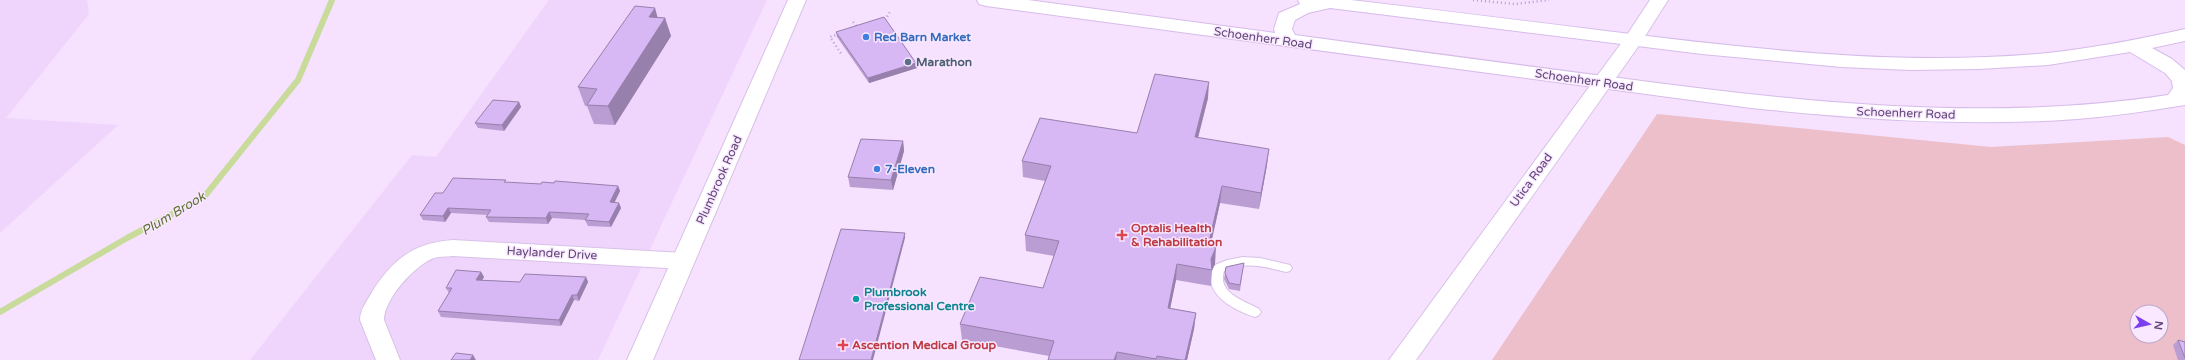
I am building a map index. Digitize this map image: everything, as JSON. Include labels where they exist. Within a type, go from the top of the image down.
[{"type":"main road","name":"Plumbrook Road","points":[[640,360],[797,0]]},
{"type":"main road","name":"Schoenherr Road","points":[[986,0],[1603,83],[1751,102],[1842,111],[1892,114],[2018,115],[2137,106],[2180,100]]},
{"type":"main road","points":[[1064,11],[1088,6],[1101,0]]},
{"type":"main road","points":[[1307,0],[1787,59],[1855,64],[1918,65],[2068,57],[2135,47],[2185,35]]},
{"type":"main road","name":"Utica Road","points":[[1402,360],[1603,83],[1659,0]]},
{"type":"main road","points":[[1288,41],[1284,34],[1283,23],[1293,12],[1311,6],[1341,3]]},
{"type":"main road","points":[[2135,47],[2155,57],[2178,74],[2182,81],[2183,89],[2180,100]]},
{"type":"street","name":"Haylander Drive","points":[[388,360],[372,320],[372,314],[401,269],[421,253],[430,250],[453,248],[684,261]]},
{"type":"lane","points":[[1255,312],[1219,291],[1215,284],[1215,276],[1219,268],[1236,261],[1270,264],[1286,268]]},
{"type":"path","points":[[1473,0],[1515,4],[1549,0]]},
{"type":"path","points":[[878,22],[885,20],[891,10]]},
{"type":"path","points":[[885,20],[890,26]]},
{"type":"path","points":[[853,22],[858,29]]},
{"type":"path","points":[[851,30],[865,26]]},
{"type":"path","points":[[842,55],[830,37],[844,32]]},
{"type":"shaded area","points":[[0,0],[87,0],[89,14],[6,118],[118,125],[0,233]]},
{"type":"shaded area","points":[[549,0],[767,0],[598,360],[250,360],[412,155],[436,157]]},
{"type":"shaded area","points":[[1657,114],[1991,147],[2168,137],[2185,145],[2185,360],[1492,360]]},
{"type":"building","points":[[635,6],[655,8],[649,17],[665,18],[608,106],[587,105],[597,89],[578,87]]},
{"type":"building","points":[[884,17],[916,63],[868,78],[836,32]]},
{"type":"building","name":"Optalis Health & Rehabilitation","points":[[1155,74],[1209,82],[1195,137],[1269,149],[1261,193],[1222,186],[1208,246],[1216,247],[1211,259],[1212,270],[1177,264],[1168,308],[1196,313],[1185,360],[1157,356],[1156,359],[1117,352],[1114,360],[1048,360],[1054,341],[960,324],[980,277],[1043,288],[1059,241],[1025,235],[1051,166],[1022,161],[1040,118],[1137,133]]},
{"type":"building","points":[[493,100],[519,102],[502,125],[475,123]]},
{"type":"building","name":"7-Eleven","points":[[861,139],[903,141],[891,180],[848,177]]},
{"type":"building","points":[[453,178],[506,180],[504,182],[541,184],[542,182],[554,183],[555,181],[618,186],[610,202],[619,203],[609,222],[585,220],[589,214],[549,212],[546,218],[486,217],[491,210],[448,208],[443,216],[420,215],[435,193],[443,193]]},
{"type":"building","name":"Plumbrook Professional Centre","points":[[841,229],[905,233],[871,360],[799,360]]},
{"type":"building","points":[[1244,263],[1240,285],[1229,283],[1225,273],[1226,267]]},
{"type":"building","points":[[456,270],[481,272],[476,280],[520,282],[525,274],[586,277],[577,295],[572,295],[559,320],[438,311],[452,288],[446,288]]},
{"type":"building","points":[[2178,340],[2185,342],[2185,358]]},
{"type":"building","points":[[456,353],[473,355],[470,360],[451,360]]},
{"type":"waterway","name":"Plum Brook","points":[[0,312],[127,238],[204,197],[298,80],[332,0]]},
{"type":"place","name":"Red Barn Market","points":[[866,37]]},
{"type":"place","name":"Marathon","points":[[908,62]]},
{"type":"place","name":"7-Eleven","points":[[877,169]]},
{"type":"place","name":"Optalis Health & Rehabilitation","points":[[1122,235]]},
{"type":"place","name":"Plumbrook Professional Centre","points":[[856,299]]},
{"type":"place","name":"Ascention Medical Group","points":[[843,345]]}]
